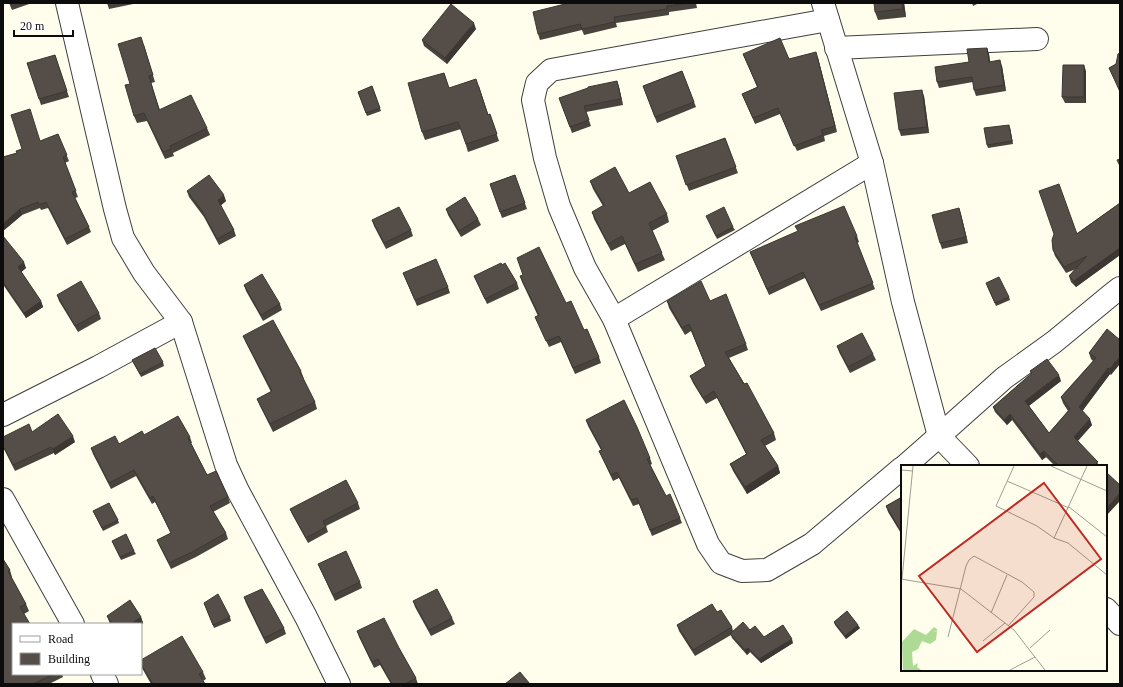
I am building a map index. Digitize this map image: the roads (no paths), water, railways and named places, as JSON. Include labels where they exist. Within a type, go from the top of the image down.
[{"type":"street","points":[[67,3],[123,238],[144,273],[181,322],[226,465],[238,491],[306,617],[338,684]]},
{"type":"street","points":[[901,469],[812,544],[767,570],[742,572],[721,563],[708,544],[614,319],[585,268],[559,206],[545,158],[533,100],[536,84],[550,70],[825,12],[872,163],[903,302],[940,436],[967,465]]},
{"type":"street","points":[[836,48],[1037,39]]},
{"type":"street","points":[[614,319],[872,163]]},
{"type":"street","points":[[906,465],[1004,378],[1054,342],[1120,288]]},
{"type":"street","points":[[3,415],[98,367],[181,322]]},
{"type":"street","points":[[3,499],[72,623]]},
{"type":"street","points":[[1107,610],[1120,624]]},
{"type":"street","points":[[102,675],[107,684]]}]
